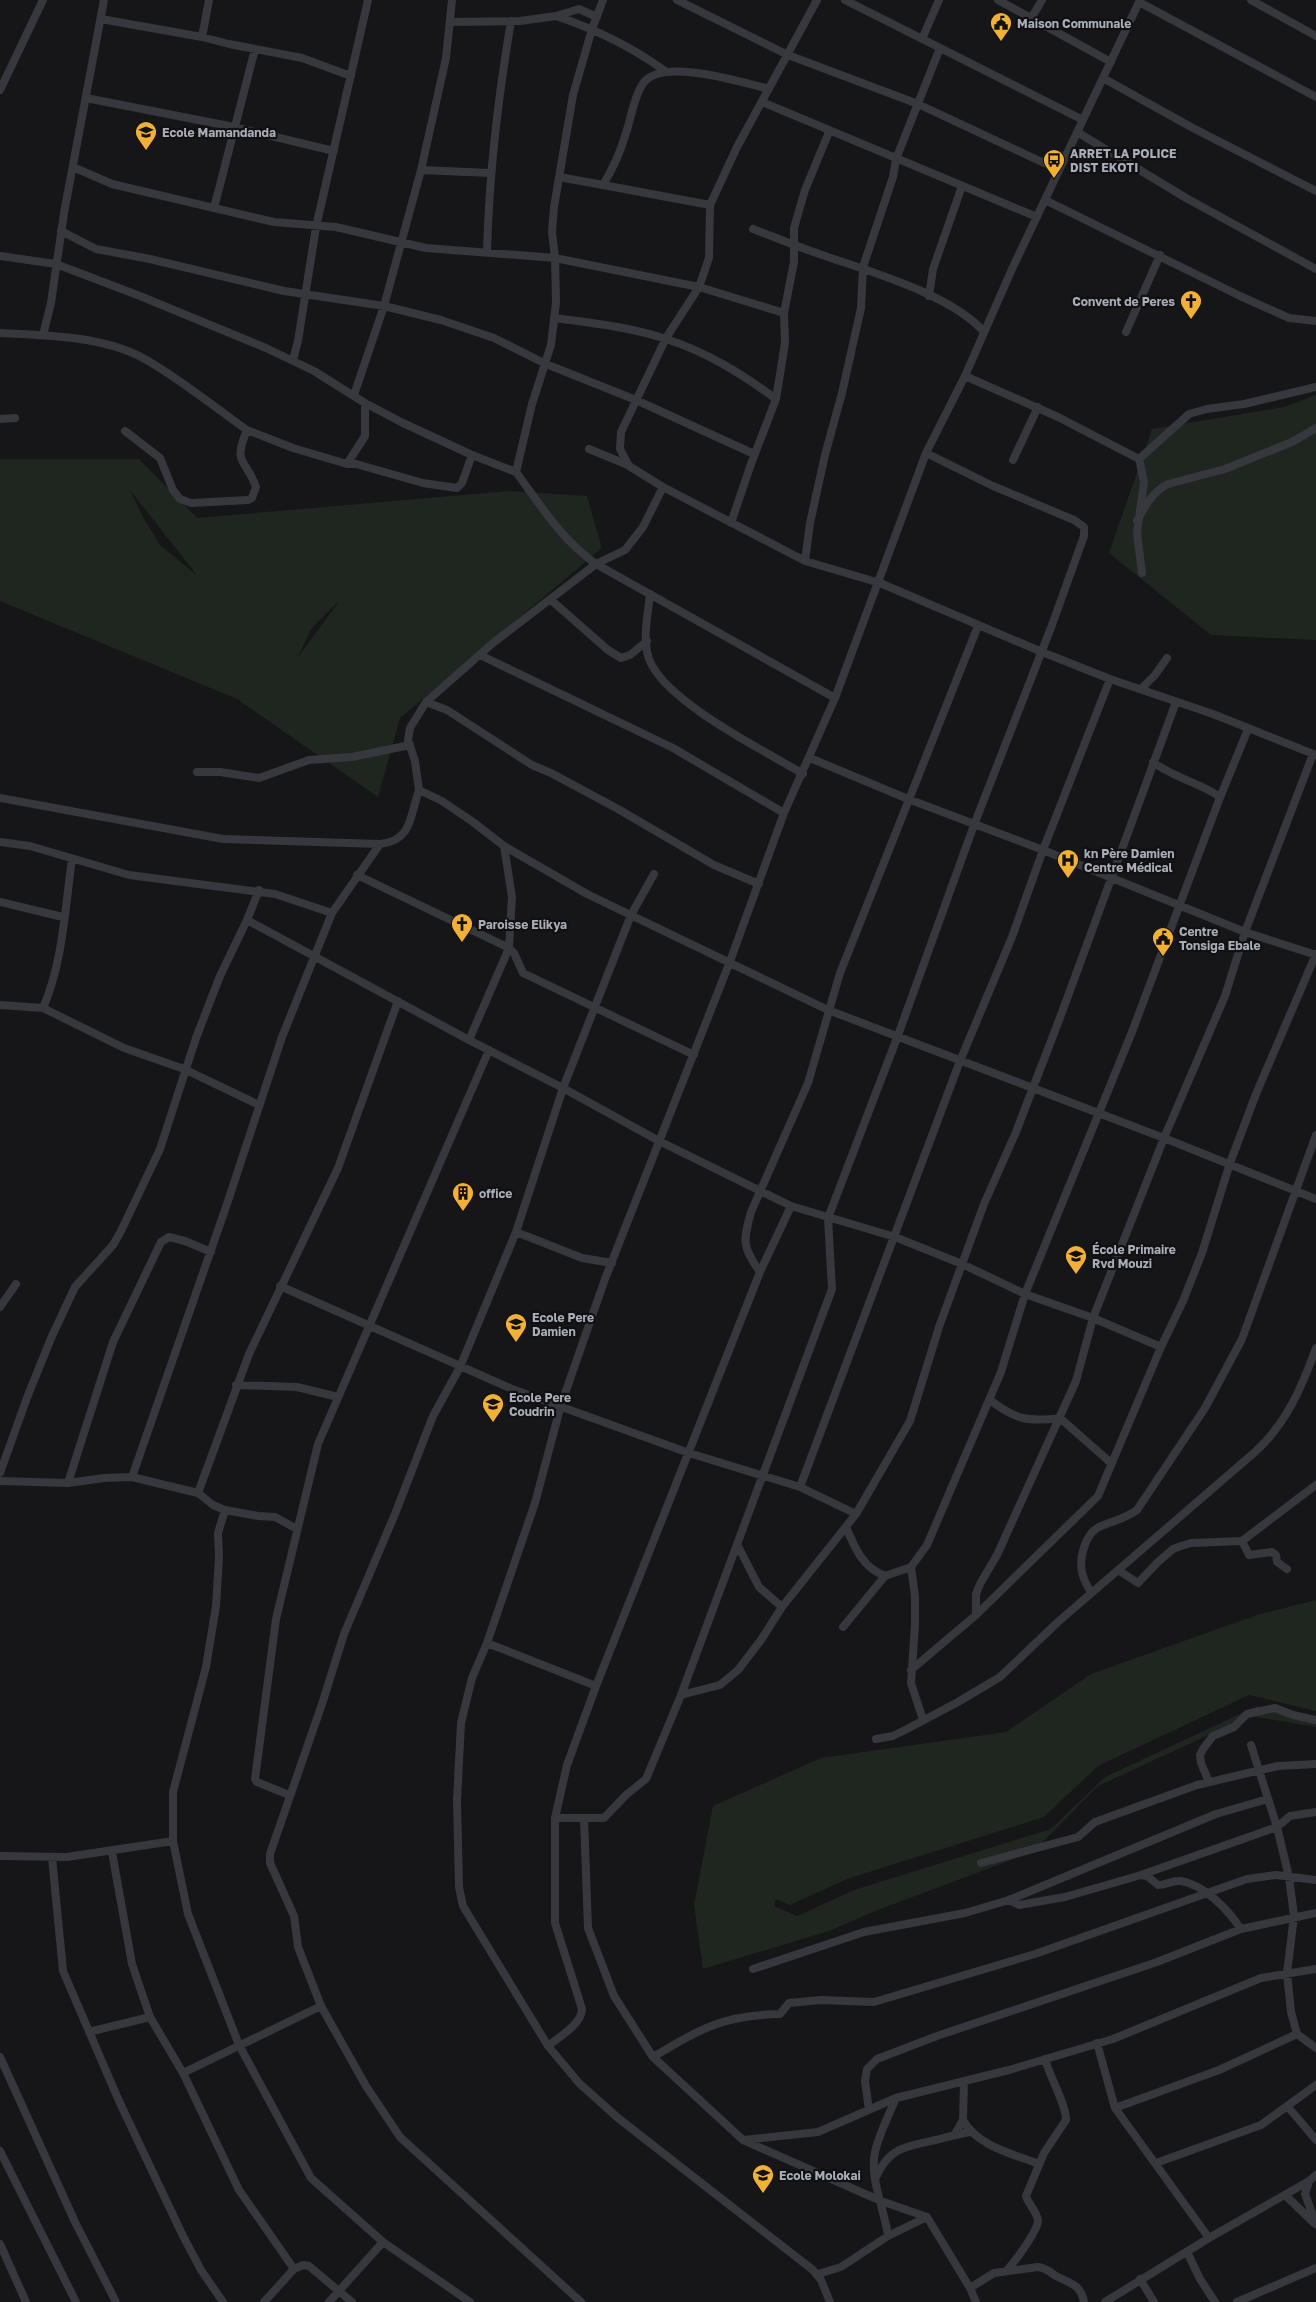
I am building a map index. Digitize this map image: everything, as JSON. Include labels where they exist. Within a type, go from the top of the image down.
[{"type":"street","points":[[0,90],[43,0]]},
{"type":"street","points":[[43,335],[51,302],[61,232],[104,0]]},
{"type":"street","points":[[202,36],[209,0]]},
{"type":"street","points":[[292,360],[298,341],[316,227],[368,0]]},
{"type":"street","points":[[354,395],[384,306],[421,170],[440,87],[452,0]]},
{"type":"street","points":[[516,472],[532,404],[551,345],[554,318],[555,258],[552,232],[573,95],[592,29],[603,0]]},
{"type":"street","points":[[677,0],[788,55],[918,104],[1059,170]]},
{"type":"street","points":[[630,466],[620,449],[620,440],[636,400],[666,338],[699,287],[709,258],[710,205],[737,147],[817,0]]},
{"type":"street","points":[[845,0],[1083,120]]},
{"type":"street","points":[[922,39],[939,0]]},
{"type":"street","points":[[998,0],[1111,62]]},
{"type":"street","points":[[1032,18],[1042,0]]},
{"type":"street","points":[[1251,0],[1316,36]]},
{"type":"street","points":[[830,2302],[818,2274],[618,2118],[579,2083],[548,2046],[467,1914],[459,1887],[458,1800],[461,1723],[472,1678],[487,1643],[535,1503],[561,1405],[612,1263],[729,964],[784,813],[836,698],[880,583],[926,453],[966,376],[984,332],[1037,217],[1140,1],[1316,97]]},
{"type":"street","points":[[450,22],[511,21],[556,16],[579,9],[597,16]]},
{"type":"street","points":[[556,16],[592,29],[637,52],[665,71]]},
{"type":"street","points":[[101,19],[202,36],[256,50],[302,58],[351,76]]},
{"type":"street","points":[[487,252],[490,173],[500,84],[511,21]]},
{"type":"street","points":[[805,561],[810,523],[825,455],[842,393],[861,308],[862,267],[892,177],[896,158],[940,48]]},
{"type":"street","points":[[214,208],[256,50]]},
{"type":"street","points":[[603,185],[625,138],[641,86],[654,73],[665,71],[724,78],[769,89]]},
{"type":"street","points":[[1103,78],[1191,127],[1316,191]]},
{"type":"street","points":[[86,98],[234,127],[334,150]]},
{"type":"street","points":[[762,102],[829,132],[1037,217]]},
{"type":"street","points":[[731,523],[754,454],[776,399],[785,343],[784,313],[792,278],[796,245],[794,228],[829,132]]},
{"type":"street","points":[[1077,132],[1186,198],[1316,269]]},
{"type":"street","points":[[73,167],[112,184],[274,222],[316,227],[336,227],[426,248],[555,258],[699,287],[784,313]]},
{"type":"street","points":[[421,170],[490,173]]},
{"type":"street","points":[[559,177],[710,205]]},
{"type":"street","points":[[929,296],[933,269],[962,186]]},
{"type":"street","points":[[1045,200],[1240,296],[1289,318],[1316,321]]},
{"type":"street","points":[[753,229],[862,267],[929,296],[964,312],[984,332]]},
{"type":"street","points":[[61,232],[96,249],[150,259],[284,291],[384,306],[441,320],[494,338],[546,364],[636,400],[754,454]]},
{"type":"street","points":[[1126,332],[1160,255]]},
{"type":"street","points":[[0,256],[56,264],[140,296],[292,360],[314,371],[365,403],[472,455],[516,472],[576,550],[596,564],[836,698]]},
{"type":"street","points":[[554,318],[666,338],[702,353],[738,372],[776,399]]},
{"type":"street","points":[[0,333],[43,335],[119,348],[142,358],[247,430],[293,448],[347,464],[356,464],[423,483],[457,488],[462,483],[472,455]]},
{"type":"street","points":[[966,376],[1038,408],[1139,459]]},
{"type":"street","points":[[1139,459],[1189,414],[1316,387]]},
{"type":"street","points":[[347,464],[364,436],[365,403]]},
{"type":"street","points":[[1013,460],[1038,408]]},
{"type":"street","points":[[0,419],[15,418]]},
{"type":"street","points":[[1137,521],[1153,495],[1160,488],[1168,484],[1225,470],[1292,442],[1316,428]]},
{"type":"street","points":[[125,431],[160,458],[176,495],[190,503],[248,500],[252,498],[256,486],[240,460],[242,442],[247,430]]},
{"type":"street","points":[[588,449],[630,466],[663,487],[805,561],[880,583],[978,626],[1110,679],[1142,689],[1315,754],[1245,932],[1225,996],[1164,1138],[1093,1318],[1076,1381],[997,1555],[976,1594],[976,1615]]},
{"type":"street","points":[[555,1818],[606,1816],[626,1795],[646,1779],[682,1695],[832,1289],[828,1218],[1084,536],[1084,527],[1074,520],[993,486],[926,453]]},
{"type":"street","points":[[1139,459],[1144,482],[1137,521],[1138,551],[1142,573]]},
{"type":"street","points":[[0,798],[224,839],[380,844],[389,843],[402,837],[419,790],[415,761],[410,745],[410,728],[426,702],[480,655],[596,564],[625,550],[652,512],[663,487]]},
{"type":"street","points":[[650,594],[646,626],[649,660],[662,679],[678,694],[726,730],[803,774]]},
{"type":"street","points":[[551,600],[608,650],[621,658],[630,655],[647,640]]},
{"type":"street","points":[[760,1272],[748,1256],[745,1245],[746,1232],[759,1190],[808,1083],[840,973],[978,626]]},
{"type":"street","points":[[480,655],[673,748],[784,813]]},
{"type":"street","points":[[1142,689],[1167,658]]},
{"type":"street","points":[[800,1487],[960,1061],[1012,937],[1043,850],[1110,679]]},
{"type":"street","points":[[426,702],[447,710],[532,765],[551,773],[618,809],[714,865],[759,884]]},
{"type":"street","points":[[682,1695],[720,1685],[729,1678],[761,1640],[782,1607],[856,1514],[910,1421],[939,1327],[984,1204],[1033,1087],[1176,702]]},
{"type":"street","points":[[843,1627],[885,1576],[911,1567],[927,1545],[990,1400],[1001,1372],[1025,1294],[1132,1032],[1220,797],[1248,729]]},
{"type":"street","points":[[197,772],[220,772],[258,778],[309,760],[352,757],[410,745]]},
{"type":"street","points":[[810,758],[908,799],[1043,850],[1245,932],[1316,955],[1256,1094],[1230,1163],[1202,1253],[1183,1301],[1161,1347],[1098,1496],[976,1615],[911,1670]]},
{"type":"street","points":[[1153,762],[1166,771],[1196,782],[1220,797]]},
{"type":"street","points":[[419,790],[450,806],[504,846],[588,894],[729,964],[828,1010],[897,1038],[1033,1087],[1230,1163],[1316,1199]]},
{"type":"street","points":[[0,842],[30,846],[129,876],[259,890],[332,913]]},
{"type":"street","points":[[132,1477],[211,1252],[282,1037],[332,913],[380,844]]},
{"type":"street","points":[[469,1040],[509,948],[512,897],[504,846]]},
{"type":"street","points":[[43,1008],[54,976],[72,859]]},
{"type":"street","points":[[581,2302],[400,2136],[366,2086],[321,2006],[298,1947],[294,1916],[270,1858],[289,1794],[322,1704],[344,1634],[395,1514],[433,1416],[460,1368],[516,1232],[563,1088],[631,915],[654,874]]},
{"type":"street","points":[[357,875],[509,948],[514,953],[523,972],[694,1055]]},
{"type":"street","points":[[0,1473],[28,1395],[52,1336],[76,1287],[113,1245],[129,1217],[135,1199],[160,1150],[184,1069],[220,976],[259,890]]},
{"type":"street","points":[[0,902],[63,917]]},
{"type":"street","points":[[247,920],[660,1141],[792,1206],[895,1237],[962,1264],[1025,1294],[1093,1318],[1161,1347]]},
{"type":"street","points":[[198,1493],[236,1385],[280,1286],[338,1168],[398,1001]]},
{"type":"street","points":[[0,1005],[43,1008],[124,1048],[184,1069],[259,1105]]},
{"type":"street","points":[[289,1794],[257,1782],[255,1779],[276,1619],[318,1444],[489,1050]]},
{"type":"street","points":[[1091,1593],[1082,1574],[1081,1564],[1088,1537],[1098,1528],[1128,1517],[1137,1510],[1205,1408],[1242,1339],[1316,1135]]},
{"type":"street","points":[[548,2046],[577,2022],[582,2015],[582,2009],[555,1923],[555,1818],[567,1765],[596,1686],[760,1272],[792,1206]]},
{"type":"street","points":[[516,1232],[582,1258],[612,1263]]},
{"type":"street","points":[[68,1483],[113,1342],[161,1242],[169,1237],[185,1241],[211,1252]]},
{"type":"street","points":[[0,1307],[16,1284]]},
{"type":"street","points":[[280,1286],[460,1368],[512,1389],[561,1405],[689,1453],[800,1487],[856,1514]]},
{"type":"street","points":[[876,1739],[893,1736],[958,1702],[1000,1677],[1091,1593],[1269,1440],[1300,1390],[1316,1348]]},
{"type":"street","points":[[236,1385],[297,1387],[338,1397]]},
{"type":"street","points":[[990,1400],[1012,1416],[1023,1419],[1060,1418],[1111,1463]]},
{"type":"street","points":[[0,1481],[68,1483],[104,1478],[132,1477],[198,1493],[213,1505],[225,1510],[275,1517],[297,1530]]},
{"type":"street","points":[[1118,1570],[1138,1583],[1173,1549],[1191,1543],[1242,1541],[1316,1485]]},
{"type":"street","points":[[225,1510],[218,1533],[217,1599],[206,1666],[173,1792],[173,1841],[188,1914],[239,2045],[311,2178],[383,2242],[470,2302]]},
{"type":"street","points":[[846,1527],[859,1556],[868,1566],[885,1576]]},
{"type":"street","points":[[1242,1541],[1249,1555],[1272,1552],[1276,1555],[1277,1562],[1287,1569]]},
{"type":"street","points":[[738,1546],[759,1587],[782,1607]]},
{"type":"street","points":[[911,1567],[916,1625],[911,1670],[912,1683],[923,1720]]},
{"type":"street","points":[[487,1643],[596,1686]]},
{"type":"street","points":[[1209,1782],[1201,1764],[1200,1755],[1203,1749],[1209,1740],[1234,1726],[1247,1714],[1275,1708],[1293,1715],[1316,1720]]},
{"type":"street","points":[[1252,1745],[1290,1877],[1294,1916],[1287,1973],[1291,2012],[1297,2034],[1316,2048]]},
{"type":"street","points":[[981,1863],[1078,1837],[1096,1822],[1185,1788],[1259,1770],[1296,1764],[1316,1764]]},
{"type":"street","points":[[753,1969],[864,1932],[965,1913],[1009,1900],[1216,1814],[1268,1799]]},
{"type":"street","points":[[1009,1900],[1019,1905],[1065,1897],[1141,1874],[1277,1827],[1290,1816],[1316,1812]]},
{"type":"street","points":[[584,1818],[588,1928],[614,1996],[653,2057],[744,2140],[881,2201],[928,2217],[970,2288],[976,2302]]},
{"type":"street","points":[[0,1856],[52,1857],[112,1852],[173,1841]]},
{"type":"street","points":[[112,1852],[132,1964],[150,2017],[183,2073],[238,2190],[294,2269]]},
{"type":"street","points":[[52,1857],[62,1966],[118,2101],[183,2236],[199,2266],[223,2302]]},
{"type":"street","points":[[1141,1874],[1147,1876],[1158,1885],[1181,1881],[1193,1885],[1230,1914],[1241,1929]]},
{"type":"street","points":[[653,2057],[702,2028],[729,2019],[756,2014],[780,2014],[789,2003],[808,2000],[874,2002],[1035,1954],[1247,1880],[1276,1875],[1316,1880]]},
{"type":"street","points":[[869,2110],[865,2080],[867,2069],[877,2059],[937,2036],[1157,1962],[1241,1929],[1294,1916],[1316,1913]]},
{"type":"street","points":[[744,2140],[818,2132],[896,2098],[1045,2059],[1097,2043],[1254,1981],[1287,1973],[1316,1969]]},
{"type":"street","points":[[183,2073],[321,2006]]},
{"type":"street","points":[[89,2032],[150,2017]]},
{"type":"street","points":[[1115,2108],[1219,2070],[1297,2034]]},
{"type":"street","points":[[1097,2043],[1115,2108],[1209,2238]]},
{"type":"street","points":[[0,2057],[75,2222],[116,2302]]},
{"type":"street","points":[[1006,2271],[1022,2252],[1037,2223],[1037,2216],[1026,2196],[1047,2147],[1064,2125],[1066,2115],[1045,2059]]},
{"type":"street","points":[[955,2134],[963,2120],[964,2081]]},
{"type":"street","points":[[1156,2163],[1261,2125],[1316,2085]]},
{"type":"street","points":[[888,2236],[876,2177],[875,2153],[896,2098]]},
{"type":"street","points":[[1288,2107],[1316,2140]]},
{"type":"street","points":[[963,2120],[970,2132],[999,2148],[1039,2164]]},
{"type":"street","points":[[876,2177],[884,2162],[896,2151],[915,2144],[970,2132]]},
{"type":"street","points":[[0,2151],[76,2302]]},
{"type":"street","points":[[1105,2302],[1140,2279],[1309,2181],[1316,2175]]},
{"type":"street","points":[[1309,2181],[1305,2194],[1316,2224]]},
{"type":"street","points":[[1285,2195],[1316,2224]]},
{"type":"street","points":[[818,2274],[841,2267],[888,2236],[928,2217]]},
{"type":"street","points":[[329,2302],[383,2242]]},
{"type":"street","points":[[0,2244],[26,2302]]},
{"type":"street","points":[[1188,2252],[1200,2279],[1215,2302]]},
{"type":"street","points":[[264,2302],[294,2269],[303,2265],[309,2266],[352,2302]]},
{"type":"street","points":[[970,2288],[988,2276],[1006,2271],[1025,2267],[1045,2268],[1077,2286],[1083,2294],[1084,2302]]},
{"type":"street","points":[[1237,2302],[1316,2268]]},
{"type":"street","points":[[1140,2279],[1154,2302]]},
{"type":"shaded area","points":[[1316,395],[1316,640],[1211,635],[1109,553],[1152,429],[1284,407]]},
{"type":"shaded area","points":[[0,459],[139,459],[197,518],[510,491],[587,496],[602,548],[400,718],[378,797],[237,699],[0,601]],"holes":[[[130,490],[196,574],[160,545],[143,517]],[[340,600],[298,657],[311,629]]]},
{"type":"shaded area","points":[[1316,1600],[1316,1711],[1249,1695],[1098,1766],[1044,1817],[847,1879],[790,1905],[776,1899],[774,1906],[797,1916],[854,1890],[1051,1829],[1105,1777],[1257,1706],[1316,1720],[1316,1727],[1250,1716],[1098,1786],[1033,1852],[875,1911],[829,1931],[703,1969],[694,1905],[713,1806],[821,1758],[1006,1732],[1091,1674],[1257,1615]]},
{"type":"place","name":"Maison Communale","points":[[1001,42]]},
{"type":"place","name":"Ecole Mamandanda","points":[[146,151]]},
{"type":"place","name":"ARRET LA POLICE DIST EKOTI","points":[[1054,179]]},
{"type":"place","name":"Convent de Peres","points":[[1191,320]]},
{"type":"place","name":"kn Père Damien Centre Médical","points":[[1068,879]]},
{"type":"place","name":"Paroisse Elikya","points":[[462,943]]},
{"type":"place","name":"Centre Tonsiga Ebale","points":[[1163,957]]},
{"type":"place","name":"office","points":[[463,1212]]},
{"type":"place","name":"École Primaire Rvd Mouzi","points":[[1076,1275]]},
{"type":"place","name":"Ecole Pere Damien","points":[[516,1343]]},
{"type":"place","name":"Ecole Pere Coudrin","points":[[493,1423]]},
{"type":"place","name":"Ecole Molokai","points":[[763,2194]]}]
